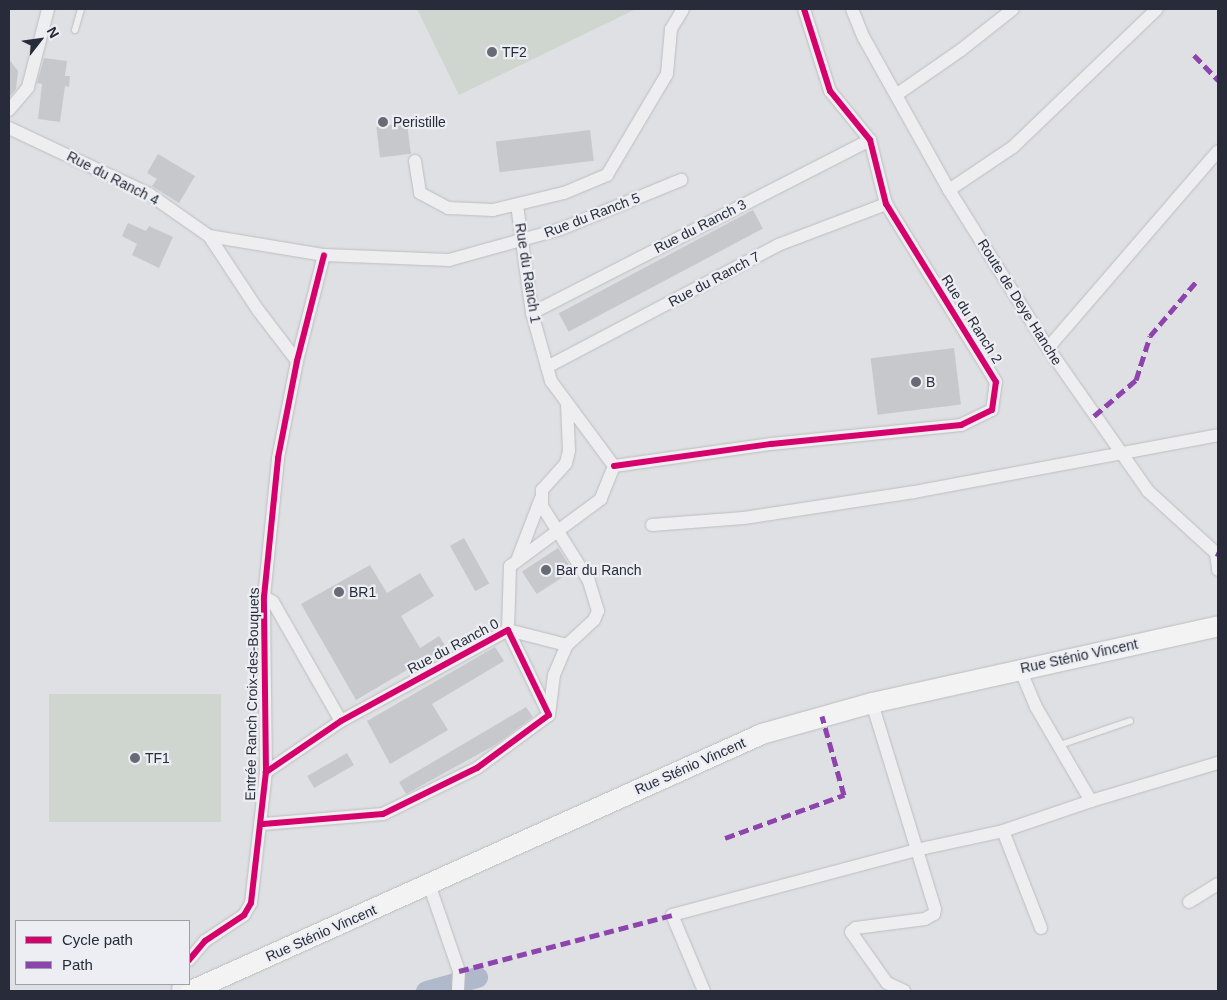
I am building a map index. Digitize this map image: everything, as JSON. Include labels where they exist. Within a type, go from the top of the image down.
[{"type":"main road","name":"Rue Sténio Vincent","points":[[191,991],[762,734],[872,703],[1218,626]]},
{"type":"street","points":[[9,110],[28,87],[48,9]]},
{"type":"street","points":[[415,161],[420,193],[448,208],[493,210],[564,193],[607,175],[667,74],[671,29],[683,9]]},
{"type":"street","name":"Rue du Ranch 2","points":[[614,466],[771,444],[961,425],[992,410],[996,382],[886,204],[870,140],[830,91],[804,9]]},
{"type":"street","name":"Route de Deye Hanche","points":[[852,9],[864,38],[949,190],[1048,348],[1120,454],[1148,491],[1216,553],[1218,570]]},
{"type":"street","points":[[896,95],[961,50],[1013,9]]},
{"type":"street","points":[[949,190],[1013,147],[1157,9]]},
{"type":"street","name":"Rue du Ranch 4","points":[[9,128],[149,194],[209,236],[258,310],[297,361]]},
{"type":"street","name":"Rue du Ranch 3","points":[[532,313],[870,140]]},
{"type":"street","points":[[1048,348],[1218,150]]},
{"type":"street","name":"Rue du Ranch 5","points":[[209,236],[324,255],[449,260],[561,229],[682,180]]},
{"type":"street","name":"Rue du Ranch 7","points":[[547,367],[778,245],[886,204]]},
{"type":"street","name":"Rue du Ranch 1","points":[[517,205],[532,313],[551,381],[614,466]]},
{"type":"street","name":"Entrée Ranch Croix-des-Bouquets","points":[[190,959],[205,941],[250,910],[262,824],[266,772],[264,597],[278,458],[297,361],[324,255]]},
{"type":"street","points":[[518,558],[549,480],[566,463],[571,439],[567,402]]},
{"type":"street","points":[[652,525],[744,518],[914,492],[1218,435]]},
{"type":"street","points":[[567,645],[508,630],[510,566],[518,558],[558,532],[601,499],[614,466]]},
{"type":"street","points":[[262,824],[383,814],[478,768],[549,715],[554,675],[567,645],[594,620],[598,611],[589,581],[558,532],[541,498]]},
{"type":"street","points":[[264,597],[273,602],[341,721]]},
{"type":"street","name":"Rue du Ranch 0","points":[[266,772],[341,721],[508,630],[549,715]]},
{"type":"street","points":[[1020,669],[1036,707],[1060,745],[1091,801]]},
{"type":"street","points":[[872,703],[934,914],[924,919],[856,928],[851,932],[887,983],[904,991]]},
{"type":"street","points":[[704,991],[672,915],[916,850],[1002,831],[1091,801],[1218,763]]},
{"type":"street","points":[[1002,831],[1041,928]]},
{"type":"street","points":[[429,884],[459,971],[458,985]]},
{"type":"street","points":[[1189,902],[1218,884]]},
{"type":"lane","points":[[75,30],[81,9]]},
{"type":"lane","points":[[1060,745],[1130,721]]},
{"type":"shaded area","name":"TF2","points":[[417,9],[636,9],[459,95]]},
{"type":"shaded area","name":"TF1","points":[[49,694],[221,694],[221,822],[49,822]]},
{"type":"building","points":[[44,58],[67,61],[65,76],[70,76],[69,87],[65,86],[60,122],[38,119],[42,84],[37,83]]},
{"type":"building","points":[[9,59],[18,71],[16,89],[10,96]]},
{"type":"building","points":[[407,123],[411,154],[380,158],[376,127]]},
{"type":"building","points":[[590,130],[594,161],[499,172],[496,142]]},
{"type":"building","points":[[158,154],[195,176],[179,203],[152,186],[157,179],[147,173]]},
{"type":"building","points":[[753,210],[763,229],[569,332],[559,313]]},
{"type":"building","points":[[128,223],[146,231],[149,226],[173,237],[159,268],[132,255],[137,244],[122,236]]},
{"type":"building","name":"B","points":[[954,348],[961,405],[878,415],[871,358]]},
{"type":"building","points":[[464,538],[489,583],[475,591],[450,546]]},
{"type":"building","name":"Bar du Ranch","points":[[558,548],[573,571],[537,594],[522,571]]},
{"type":"building","points":[[370,565],[387,593],[420,573],[434,596],[401,616],[420,648],[439,636],[446,647],[356,700],[301,604]]},
{"type":"building","points":[[495,647],[504,661],[432,704],[448,730],[390,764],[367,721]]},
{"type":"building","points":[[526,707],[533,717],[495,745],[406,794],[399,782]]},
{"type":"building","points":[[347,753],[354,765],[314,788],[307,776]]},
{"type":"waterway","points":[[426,991],[477,977]]},
{"type":"marked path","points":[[1194,55],[1218,80]]},
{"type":"marked path","points":[[1094,416],[1136,380],[1150,336],[1196,282]]},
{"type":"marked path","points":[[725,838],[844,795],[822,716]]},
{"type":"marked path","points":[[459,971],[672,915]]},
{"type":"cycle path","points":[[614,466],[771,444],[961,425],[992,410],[996,382],[886,204],[870,140],[830,91],[804,9]]},
{"type":"cycle path","points":[[190,959],[205,941],[244,915],[251,903],[266,772],[264,597],[278,458],[297,361],[324,255]]},
{"type":"cycle path","points":[[263,824],[383,814],[477,768],[549,715],[508,630],[341,721],[266,772]]},
{"type":"place","name":"TF2","points":[[492,52]]},
{"type":"place","name":"Peristille","points":[[383,122]]},
{"type":"place","name":"B","points":[[916,382]]},
{"type":"place","name":"Bar du Ranch","points":[[546,570]]},
{"type":"place","name":"BR1","points":[[339,592]]},
{"type":"place","name":"TF1","points":[[135,758]]}]
